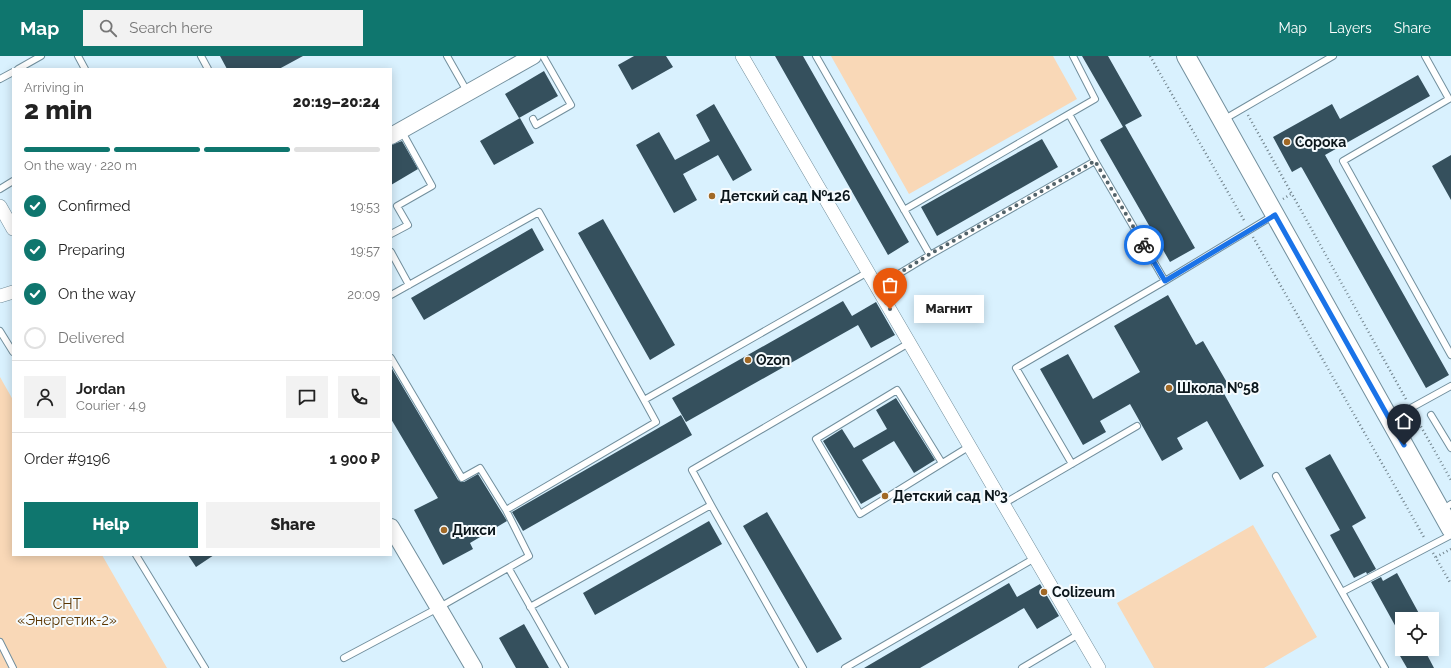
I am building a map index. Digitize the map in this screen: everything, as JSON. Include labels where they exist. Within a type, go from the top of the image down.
[{"type":"main road","points":[[1186,56],[1390,420],[1446,507],[1451,529]]},
{"type":"street","points":[[396,133],[533,56]]},
{"type":"street","points":[[742,56],[1099,668]]},
{"type":"street","points":[[0,206],[12,226]]},
{"type":"street","points":[[0,296],[12,292]]},
{"type":"street","points":[[392,529],[474,668]]},
{"type":"lane","points":[[20,68],[41,56]]},
{"type":"lane","points":[[78,56],[84,68]]},
{"type":"lane","points":[[201,56],[207,68]]},
{"type":"lane","points":[[447,56],[468,93]]},
{"type":"lane","points":[[539,131],[534,122],[571,104],[543,56]]},
{"type":"lane","points":[[816,56],[930,254]]},
{"type":"lane","points":[[904,210],[1095,99],[1073,56]]},
{"type":"lane","points":[[1222,120],[1333,56]]},
{"type":"lane","points":[[1425,56],[1450,101],[1343,161],[1451,355]]},
{"type":"lane","points":[[0,80],[12,73]]},
{"type":"lane","points":[[1069,114],[1165,281]]},
{"type":"lane","points":[[392,233],[408,225],[397,206],[432,186],[396,133]]},
{"type":"lane","points":[[877,287],[930,254],[1095,161]]},
{"type":"lane","points":[[0,189],[12,182]]},
{"type":"lane","points":[[392,294],[539,212],[656,422],[506,510]]},
{"type":"lane","points":[[1072,464],[1016,368],[1275,215]]},
{"type":"lane","points":[[392,254],[409,285]]},
{"type":"lane","points":[[644,400],[868,272]]},
{"type":"lane","points":[[0,331],[12,350]]},
{"type":"lane","points":[[803,668],[692,470],[909,343]]},
{"type":"lane","points":[[344,658],[509,569],[529,556],[506,510],[480,468],[462,478],[392,360]]},
{"type":"lane","points":[[1390,420],[1451,386]]},
{"type":"lane","points":[[942,463],[898,390],[816,439],[860,514],[970,446]]},
{"type":"lane","points":[[1431,415],[1451,448]]},
{"type":"lane","points":[[1003,504],[1137,426]]},
{"type":"lane","points":[[1276,476],[1385,668]]},
{"type":"lane","points":[[530,607],[711,505]]},
{"type":"lane","points":[[1342,592],[1451,535]]},
{"type":"lane","points":[[137,556],[205,668]]},
{"type":"lane","points":[[845,668],[1035,558]]},
{"type":"lane","points":[[509,569],[565,668]]},
{"type":"lane","points":[[1022,668],[1080,634]]},
{"type":"lane","points":[[0,642],[13,668]]},
{"type":"path","points":[[1150,56],[1451,584]]},
{"type":"path","points":[[1243,108],[1451,480]]},
{"type":"path","points":[[1436,557],[1451,549]]},
{"type":"green space","points":[[831,56],[1053,56],[1077,99],[909,194]]},
{"type":"green space","name":"СНТ «Энергетик-2»","points":[[0,377],[12,398],[12,556],[103,556],[167,668],[0,668]]},
{"type":"green space","points":[[1253,525],[1317,637],[1264,668],[1154,668],[1117,603]]},
{"type":"building","points":[[220,56],[303,56],[281,68],[226,68]]},
{"type":"building","points":[[634,56],[666,56],[673,67],[632,90],[618,65]]},
{"type":"building","points":[[775,56],[803,56],[909,242],[888,255]]},
{"type":"building","points":[[1082,56],[1108,56],[1142,116],[1125,125],[1195,248],[1170,262],[1100,140],[1123,127]]},
{"type":"building","points":[[544,71],[558,96],[519,118],[505,94]]},
{"type":"building","points":[[1418,75],[1430,96],[1325,155],[1449,375],[1426,388],[1302,168],[1301,167],[1292,172],[1273,137],[1332,104],[1340,119]]},
{"type":"building","name":"Детский сад №126","points":[[714,104],[752,170],[733,181],[718,155],[683,174],[697,200],[674,213],[636,145],[659,132],[675,160],[710,141],[696,115]]},
{"type":"building","points":[[520,118],[534,143],[494,165],[480,141]]},
{"type":"building","points":[[1042,139],[1058,167],[937,236],[921,207]]},
{"type":"building","points":[[402,141],[418,169],[392,184],[392,145]]},
{"type":"building","points":[[1451,155],[1451,200],[1432,166]]},
{"type":"building","points":[[603,219],[675,345],[650,360],[578,233]]},
{"type":"building","points":[[532,228],[544,250],[424,320],[411,298]]},
{"type":"building","name":"Школа №58","points":[[1168,295],[1196,345],[1203,341],[1229,386],[1222,390],[1264,466],[1240,480],[1207,421],[1177,438],[1183,449],[1162,461],[1130,404],[1100,421],[1106,432],[1083,445],[1040,369],[1068,354],[1093,399],[1140,372],[1114,326]]},
{"type":"building","points":[[843,301],[852,316],[876,302],[895,335],[871,348],[858,325],[686,422],[672,398]]},
{"type":"building","points":[[392,369],[458,480],[464,482],[478,474],[507,521],[470,543],[473,549],[443,565],[414,510],[438,498],[392,421]]},
{"type":"building","name":"Детский сад №3","points":[[896,398],[935,460],[914,473],[894,441],[862,460],[882,492],[861,504],[823,441],[842,429],[854,448],[887,429],[876,410]]},
{"type":"building","points":[[681,415],[692,435],[523,531],[512,512]]},
{"type":"building","points":[[1330,454],[1366,518],[1352,526],[1376,569],[1367,574],[1366,572],[1354,578],[1330,535],[1340,530],[1305,468]]},
{"type":"building","points":[[767,512],[842,639],[817,653],[743,526]]},
{"type":"building","points":[[709,521],[722,544],[595,615],[583,593]]},
{"type":"building","points":[[189,556],[212,556],[196,567]]},
{"type":"building","points":[[1397,573],[1418,612],[1395,612],[1395,625],[1371,582],[1381,577],[1383,581]]},
{"type":"building","points":[[1009,583],[1017,597],[1040,584],[1059,616],[1037,629],[1024,608],[920,668],[864,668]]},
{"type":"building","points":[[524,624],[549,668],[516,668],[499,638]]},
{"type":"building","points":[[1400,656],[1428,656],[1434,668],[1407,668]]},
{"type":"way so far","points":[[890,309],[877,287],[930,254],[1095,161],[1144,245]]},
{"type":"place","name":"Сорока","points":[[1287,142]]},
{"type":"place","name":"Детский сад №126","points":[[712,196]]},
{"type":"place","name":"Магнит","points":[[890,309]]},
{"type":"place","name":"Ozon","points":[[748,360]]},
{"type":"place","name":"Школа №58","points":[[1169,388]]},
{"type":"place","name":"Детский сад №3","points":[[885,496]]},
{"type":"place","name":"Дикси","points":[[444,530]]},
{"type":"place","name":"Colizeum","points":[[1044,592]]},
{"type":"route","points":[[1144,245],[1165,281],[1275,215],[1404,445]]}]
